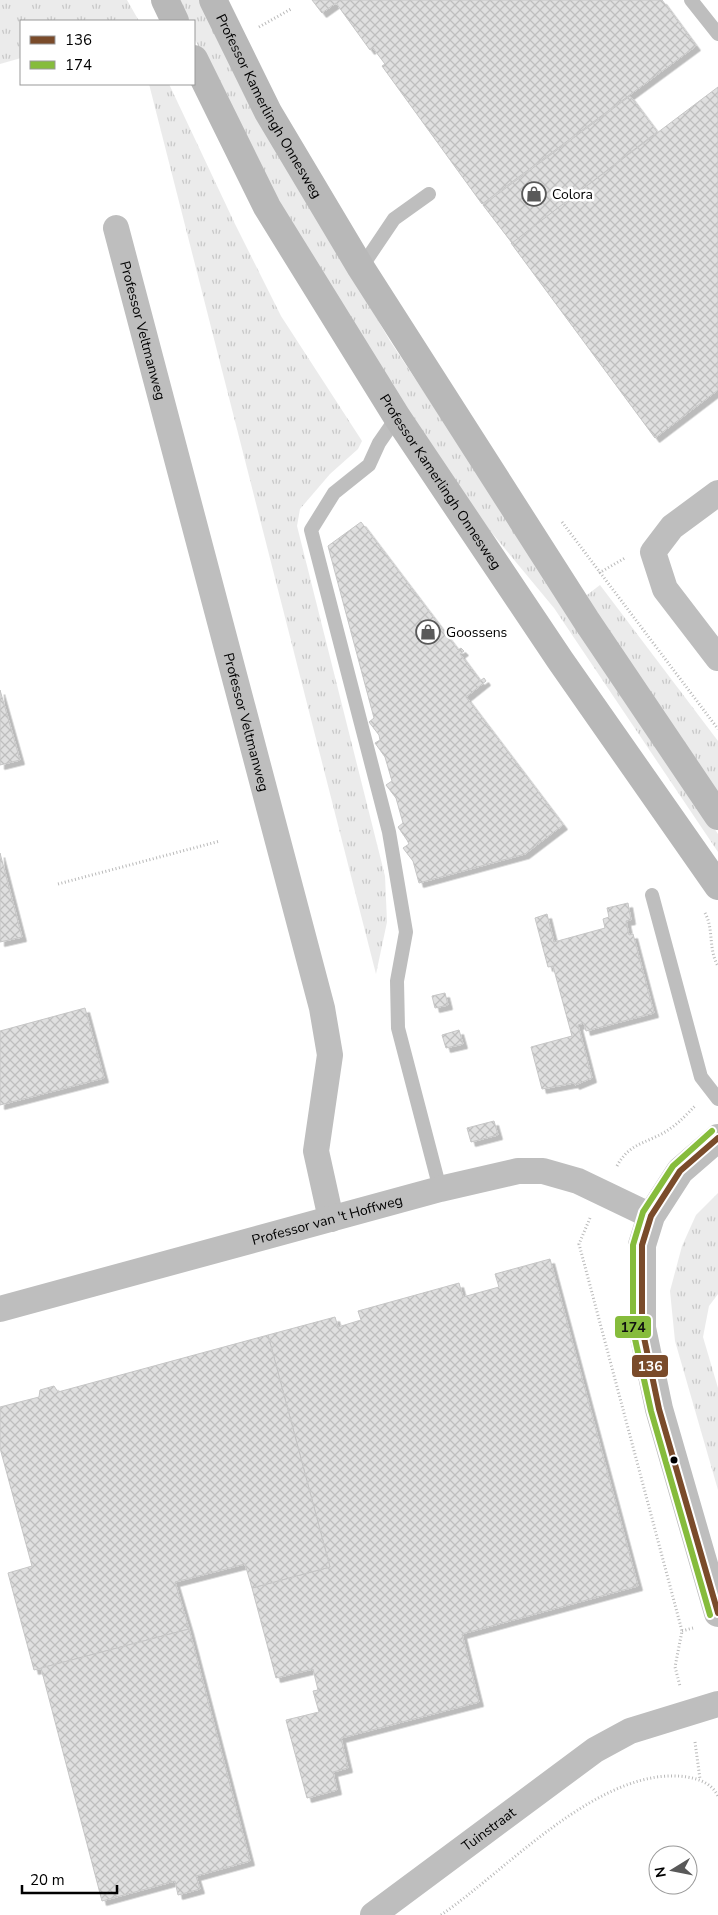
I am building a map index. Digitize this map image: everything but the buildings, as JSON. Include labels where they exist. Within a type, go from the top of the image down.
[{"type":"main road","points":[[165,0],[175,20]]},
{"type":"main road","name":"Professor Kamerlingh Onnesweg","points":[[212,0],[268,112],[361,268],[586,620],[718,816]]},
{"type":"main road","name":"Professor Kamerlingh Onnesweg","points":[[195,61],[267,207],[398,417],[560,660],[718,886]]},
{"type":"street","name":"Professor Veltmanweg","points":[[116,228],[322,1008],[330,1055],[316,1151],[331,1219]]},
{"type":"street","points":[[718,493],[672,528],[653,552],[665,589],[718,658]]},
{"type":"street","points":[[718,1138],[680,1170],[651,1216],[642,1245],[642,1328],[659,1409],[718,1613]]},
{"type":"street","name":"Professor van 't Hoffweg","points":[[0,1309],[440,1189],[518,1171],[543,1171],[578,1181],[651,1216]]},
{"type":"street","name":"Tuinstraat","points":[[372,1915],[595,1750],[630,1731],[718,1704]]},
{"type":"lane","points":[[691,0],[718,34]]},
{"type":"lane","points":[[361,268],[394,219],[429,194]]},
{"type":"lane","points":[[398,417],[379,443],[369,465],[334,493],[310,530],[389,832],[406,932],[397,981],[398,1028],[440,1189]]},
{"type":"lane","points":[[652,895],[701,1077],[718,1099]]},
{"type":"path","points":[[252,31],[291,10]]},
{"type":"path","points":[[559,518],[718,730]]},
{"type":"path","points":[[58,884],[220,841]]},
{"type":"path","points":[[687,1714],[698,1753],[700,1778]]},
{"type":"path","points":[[441,1915],[543,1835],[602,1795],[637,1780],[669,1774],[700,1778],[717,1789],[718,1796]]},
{"type":"green space","points":[[0,0],[127,0],[138,20],[20,20],[20,58],[0,64]]},
{"type":"green space","points":[[175,0],[204,0],[282,156],[390,341],[718,834],[718,852],[554,608],[477,515],[380,368],[287,217],[195,40],[195,20],[185,20]]},
{"type":"green space","points":[[149,85],[169,85],[281,316],[362,441],[358,449],[330,474],[300,509],[297,526],[385,876],[387,922],[376,974]]},
{"type":"green space","points":[[600,585],[718,741],[718,799],[583,598]]},
{"type":"green space","points":[[718,1193],[718,1294],[709,1306],[703,1337],[718,1388],[718,1490],[675,1341],[670,1291],[682,1246],[696,1215]]},
{"type":"transit line","name":"174","points":[[710,1615],[651,1411],[633,1330],[633,1245],[643,1212],[673,1166],[712,1131]]},
{"type":"transit line","name":"136","points":[[718,1138],[680,1171],[651,1216],[642,1245],[642,1328],[659,1409],[718,1613]]},
{"type":"place","name":"Colora","points":[[534,194]]},
{"type":"place","name":"Goossens","points":[[428,632]]}]
